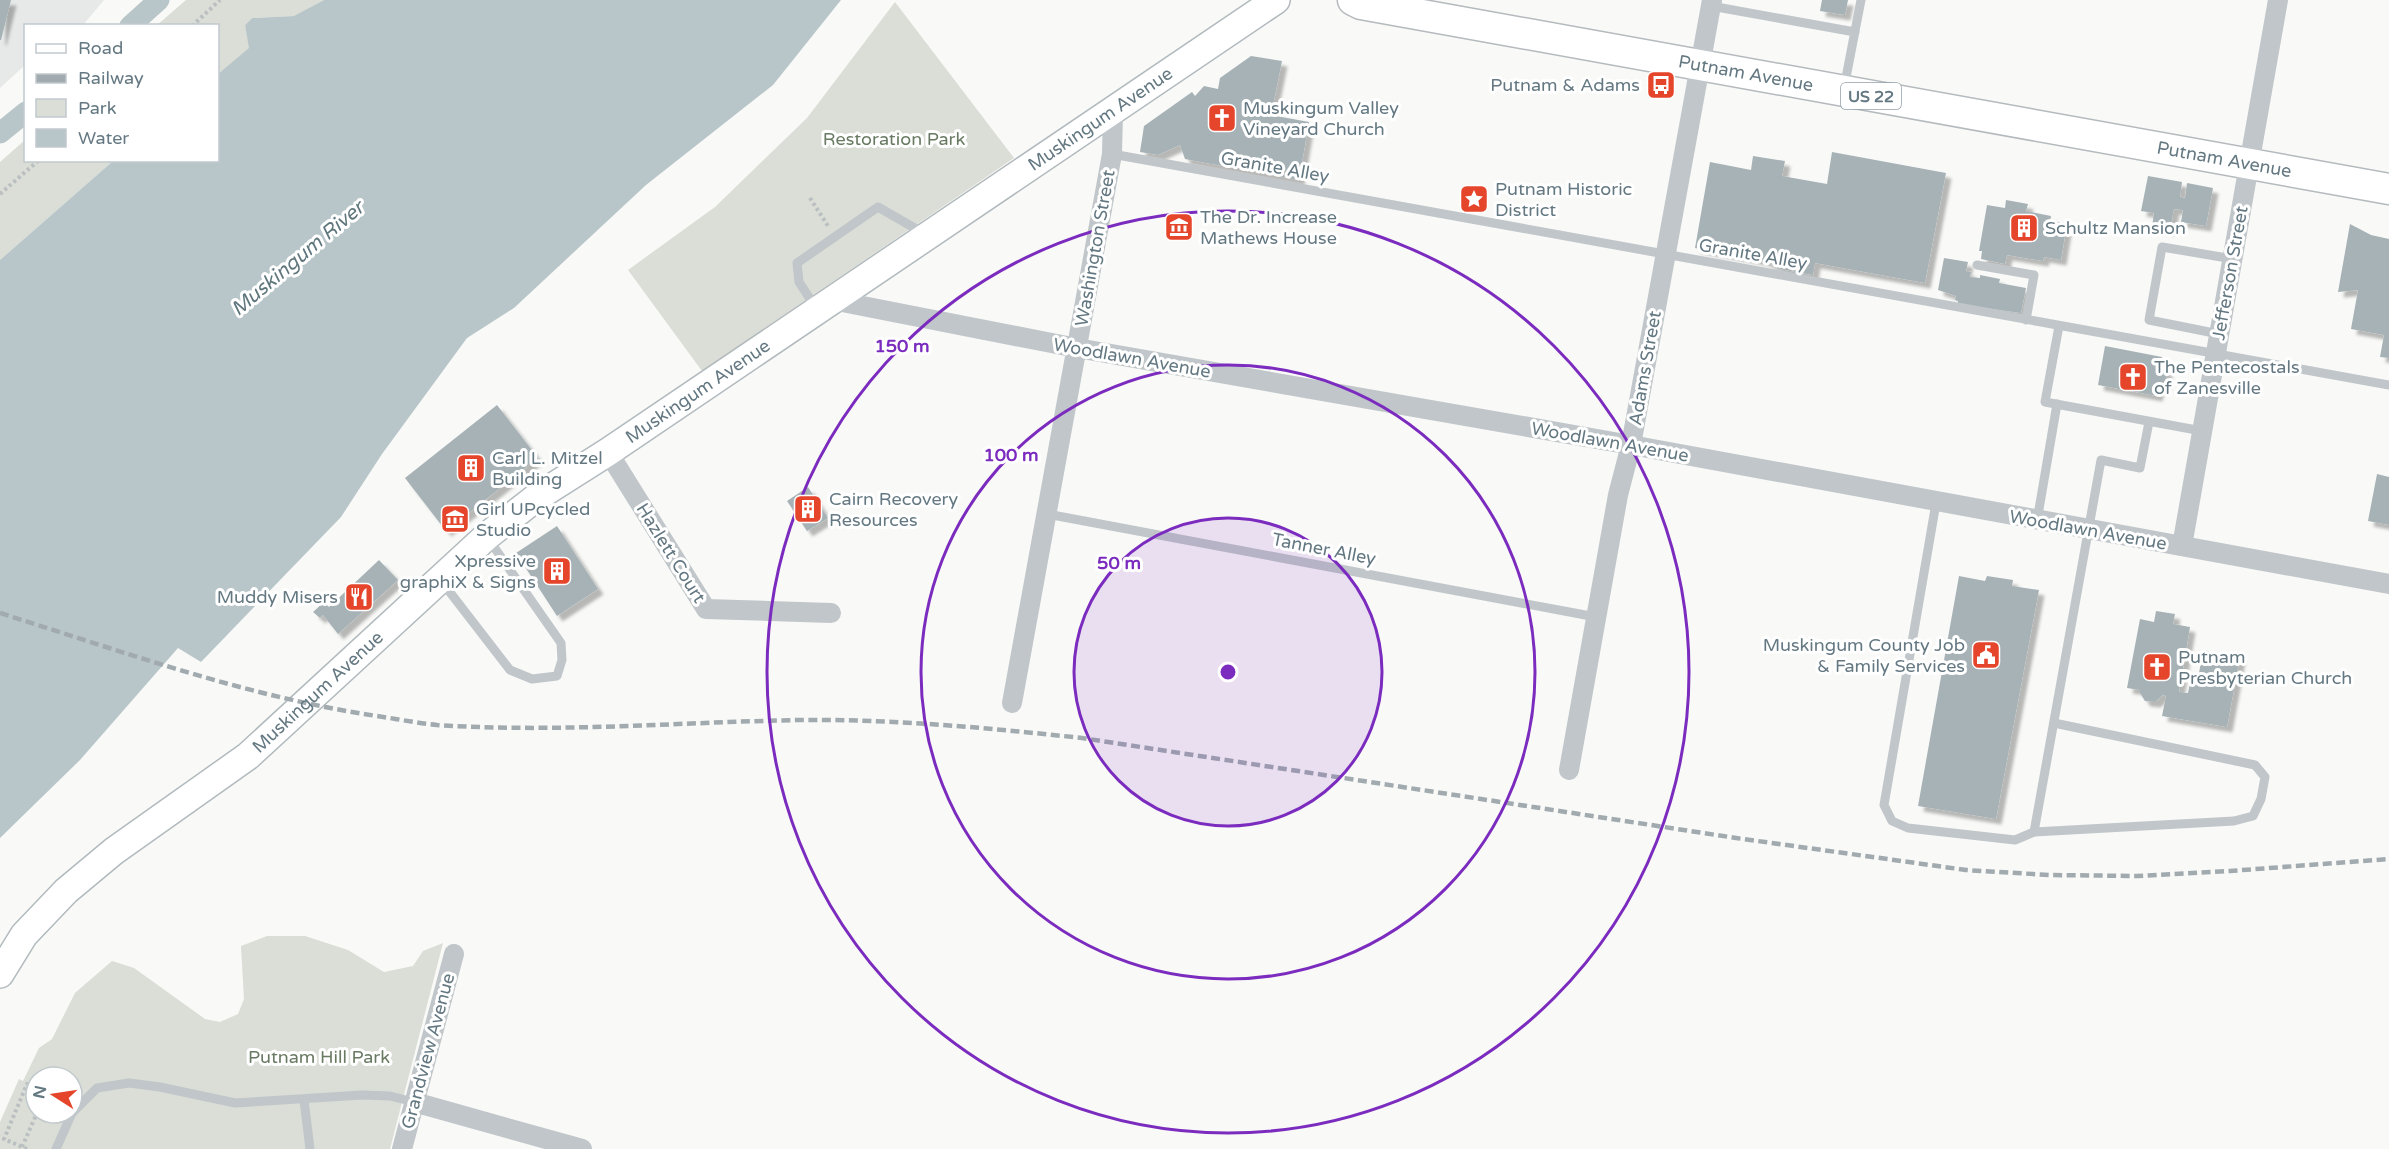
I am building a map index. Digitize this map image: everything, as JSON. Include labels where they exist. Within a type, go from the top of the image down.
[{"type":"main road","name":"Putnam Avenue","points":[[1353,0],[1361,4],[2389,189]]},
{"type":"street","name":"Muskingum Avenue","points":[[0,974],[24,935],[66,891],[114,851],[248,756],[439,578],[537,497],[608,452],[1276,0]]},
{"type":"street","name":"Jefferson Street","points":[[2182,546],[2278,0]]},
{"type":"street","name":"Adams Street","points":[[1569,770],[1618,495],[1631,445],[1711,3]]},
{"type":"street","name":"Washington Street","points":[[1012,703],[1112,154],[1113,111]]},
{"type":"street","name":"Woodlawn Avenue","points":[[825,305],[1631,445],[2389,584]]},
{"type":"street","name":"Hazlett Court","points":[[608,452],[706,609],[831,613]]},
{"type":"street","name":"Grandview Avenue","points":[[402,1149],[454,954]]},
{"type":"street","points":[[414,1102],[582,1149]]},
{"type":"lane","points":[[1844,91],[1861,0]]},
{"type":"lane","points":[[1711,3],[1855,32]]},
{"type":"lane","name":"Granite Alley","points":[[1112,154],[2389,385]]},
{"type":"lane","points":[[825,305],[799,282],[797,263],[878,207],[928,236]]},
{"type":"lane","points":[[2219,334],[2149,320],[2160,257],[2162,247],[2233,259]]},
{"type":"lane","points":[[1977,265],[2034,275],[2026,320]]},
{"type":"lane","points":[[2059,326],[2045,402],[2202,431]]},
{"type":"lane","points":[[2037,521],[2056,404]]},
{"type":"lane","points":[[2034,832],[2101,460],[2140,468],[2150,422]]},
{"type":"lane","points":[[1936,502],[1884,805],[1892,820],[1908,828],[2015,840],[2034,832],[2235,821],[2253,816],[2261,799],[2265,777],[2255,765],[2054,723]]},
{"type":"lane","name":"Tanner Alley","points":[[1047,514],[1596,617]]},
{"type":"lane","points":[[439,578],[510,670],[532,679],[557,676],[562,660],[561,643],[487,536]]},
{"type":"lane","points":[[84,1101],[97,1088],[129,1083],[160,1087],[235,1103],[362,1095],[390,1096],[414,1102]]},
{"type":"lane","points":[[304,1100],[310,1149]]},
{"type":"lane","points":[[56,1149],[67,1125]]},
{"type":"path","points":[[194,24],[220,0]]},
{"type":"path","points":[[0,194],[37,162]]},
{"type":"path","points":[[810,198],[835,237]]},
{"type":"path","points":[[24,1091],[4,1139],[27,1149]]},
{"type":"path","points":[[22,1147],[32,1125]]},
{"type":"shaded area","points":[[0,0],[104,0],[84,24],[24,24],[24,66],[0,88]]},
{"type":"green space","points":[[186,0],[324,0],[295,16],[252,18],[245,25],[250,48],[219,73],[219,24],[158,24]]},
{"type":"green space","name":"Restoration Park","points":[[895,2],[1014,158],[702,371],[628,270],[715,207],[807,118]]},
{"type":"green space","points":[[24,141],[24,162],[112,162],[0,260],[0,162]]},
{"type":"green space","name":"Putnam Hill Park","points":[[267,936],[305,936],[348,950],[384,972],[413,966],[423,951],[443,943],[390,1149],[0,1149],[0,1122],[19,1079],[23,1081],[24,1079],[24,1125],[84,1125],[84,1065],[31,1065],[39,1048],[52,1039],[75,993],[112,961],[134,968],[205,1019],[220,1022],[238,1014],[244,999],[241,946]]},
{"type":"water","points":[[324,0],[841,0],[773,85],[646,185],[514,308],[467,338],[382,454],[341,517],[201,662],[178,648],[80,760],[0,838],[0,260],[112,162],[219,162],[219,73],[249,48],[245,25],[252,18],[294,16]]},
{"type":"building","points":[[0,0],[11,0],[1,40],[0,40]]},
{"type":"building","points":[[1822,0],[1848,0],[1845,15],[1820,11]]},
{"type":"building","name":"Muskingum Valley Vineyard Church","points":[[1251,56],[1282,61],[1271,115],[1309,122],[1299,180],[1185,159],[1180,145],[1158,155],[1140,152],[1144,126],[1192,92],[1195,96],[1204,86],[1218,89],[1220,78]]},
{"type":"building","points":[[1832,152],[1946,173],[1925,283],[1815,263],[1813,275],[1780,269],[1765,261],[1695,248],[1710,162],[1751,170],[1753,156],[1785,161],[1782,176],[1827,184]]},
{"type":"building","points":[[2148,176],[2182,182],[2180,197],[2185,198],[2187,183],[2213,188],[2206,226],[2181,222],[2183,210],[2174,209],[2170,230],[2152,227],[2154,213],[2141,211]]},
{"type":"building","name":"Schultz Mansion","points":[[2006,200],[2028,204],[2026,211],[2051,216],[2050,221],[2067,223],[2061,260],[2044,257],[2043,261],[2007,255],[2005,264],[1981,259],[1982,251],[1979,251],[1987,205],[2005,208]]},
{"type":"building","points":[[2350,224],[2371,235],[2389,239],[2389,358],[2380,357],[2384,335],[2351,329],[2358,290],[2338,292]]},
{"type":"building","points":[[1944,258],[1968,262],[1966,271],[1971,272],[1970,277],[1980,278],[1980,275],[2000,279],[1999,283],[2026,288],[2021,313],[1958,304],[1955,300],[1956,296],[1938,290]]},
{"type":"building","name":"The Pentecostals of Zanesville","points":[[2105,346],[2162,357],[2160,368],[2167,370],[2165,385],[2160,384],[2157,396],[2098,385]]},
{"type":"building","name":"Carl L. Mitzel Building","points":[[497,405],[538,458],[446,531],[405,478]]},
{"type":"building","points":[[2377,474],[2389,477],[2389,525],[2368,521]]},
{"type":"building","name":"Cairn Recovery Resources","points":[[808,487],[828,518],[807,531],[787,501]]},
{"type":"building","name":"Xpressive graphiX & Signs","points":[[557,526],[598,589],[557,616],[516,553]]},
{"type":"building","name":"Muddy Misers","points":[[379,560],[398,580],[338,634],[323,615],[320,618],[313,612],[324,602],[329,607]]},
{"type":"building","name":"Muskingum County Job & Family Services","points":[[1959,576],[1985,581],[1987,576],[2013,580],[2012,586],[2039,590],[1996,819],[1918,806]]},
{"type":"building","name":"Putnam Presbyterian Church","points":[[2156,611],[2175,614],[2173,624],[2190,627],[2179,692],[2188,693],[2191,678],[2198,679],[2203,650],[2240,657],[2227,727],[2162,716],[2166,696],[2163,695],[2155,702],[2145,701],[2140,690],[2127,688],[2140,619],[2154,622]]},
{"type":"waterway","name":"Muskingum River","points":[[132,24],[159,0]]},
{"type":"waterway","name":"Muskingum River","points":[[0,133],[24,114]]},
{"type":"railway","points":[[0,613],[140,658],[234,685],[329,708],[437,725],[528,728],[836,720],[1012,731],[1082,738],[1736,838],[1966,870],[2049,875],[2137,876],[2389,859]]},
{"type":"place","name":"Putnam & Adams","points":[[1661,85]]},
{"type":"place","name":"Muskingum Valley Vineyard Church","points":[[1222,118]]},
{"type":"place","name":"Putnam Historic District","points":[[1474,199]]},
{"type":"place","name":"The Dr. Increase Mathews House","points":[[1179,227]]},
{"type":"place","name":"Schultz Mansion","points":[[2024,228]]},
{"type":"place","name":"The Pentecostals of Zanesville","points":[[2133,377]]},
{"type":"place","name":"Carl L. Mitzel Building","points":[[471,468]]},
{"type":"place","name":"Cairn Recovery Resources","points":[[808,509]]},
{"type":"place","name":"Girl UPcycled Studio","points":[[455,519]]},
{"type":"place","name":"Xpressive graphiX & Signs","points":[[557,571]]},
{"type":"place","name":"Muddy Misers","points":[[359,597]]},
{"type":"place","name":"Muskingum County Job & Family Services","points":[[1986,655]]},
{"type":"place","name":"Putnam Presbyterian Church","points":[[2157,667]]}]
